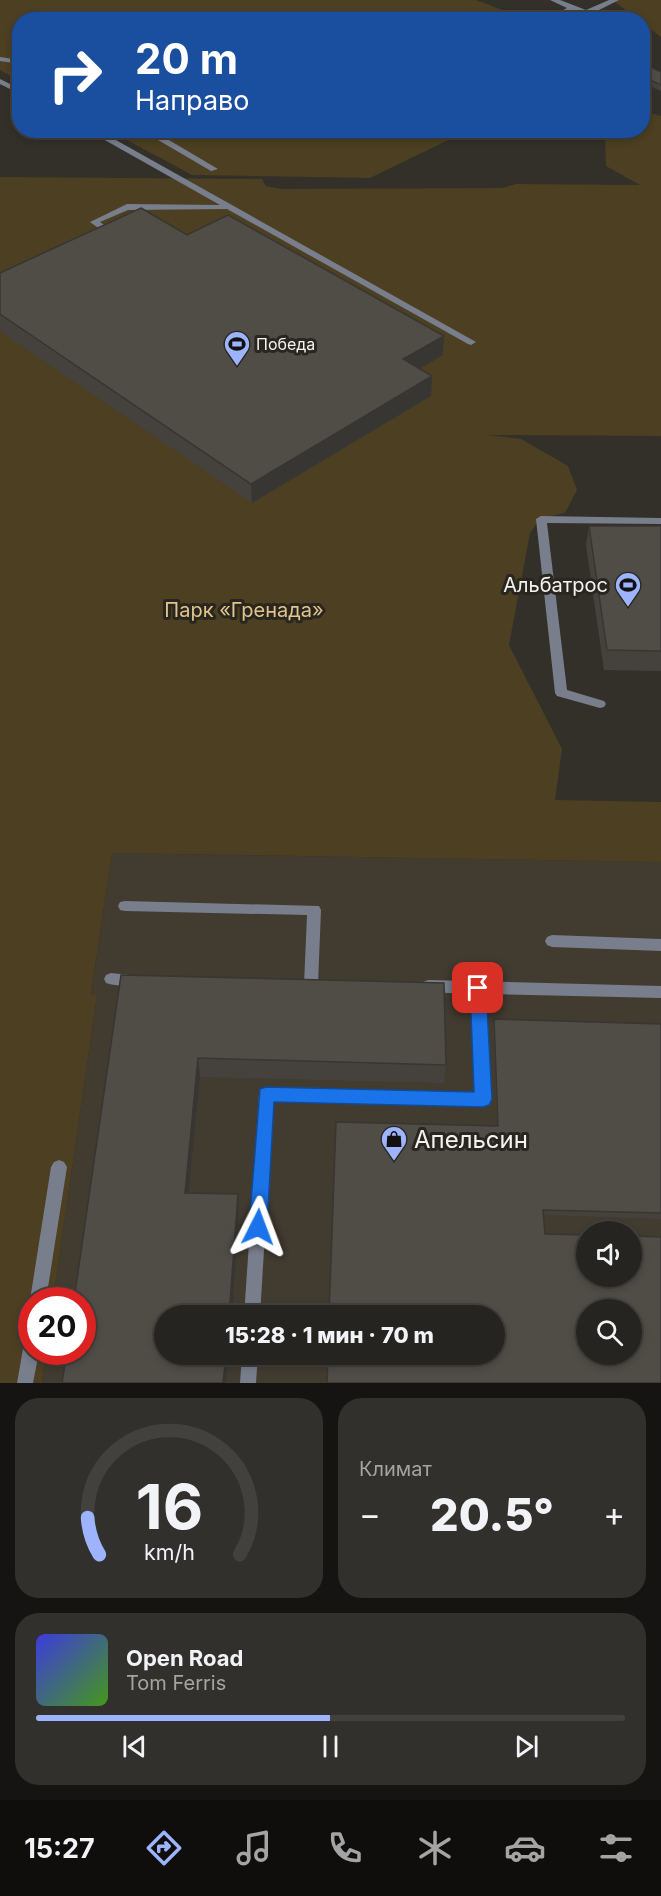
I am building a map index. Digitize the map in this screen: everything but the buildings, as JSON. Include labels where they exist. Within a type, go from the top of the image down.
[{"type":"lane","points":[[554,0],[583,12]]},
{"type":"lane","points":[[588,12],[615,0]]},
{"type":"lane","points":[[565,12],[573,8]]},
{"type":"lane","points":[[105,138],[471,342]]},
{"type":"lane","points":[[159,138],[214,169]]},
{"type":"lane","points":[[116,236],[94,222],[127,207],[231,208]]},
{"type":"lane","points":[[600,704],[561,693],[541,519],[661,521]]},
{"type":"lane","points":[[125,906],[314,910],[311,984]]},
{"type":"lane","points":[[552,941],[661,945]]},
{"type":"lane","points":[[111,979],[147,980]]},
{"type":"lane","points":[[418,986],[661,992]]},
{"type":"lane","points":[[253,1305],[266,1095],[483,1099],[478,988]]},
{"type":"lane","points":[[40,1287],[59,1167]]},
{"type":"lane","points":[[25,1383],[28,1365]]},
{"type":"lane","points":[[248,1383],[249,1365]]},
{"type":"shaded area","points":[[112,853],[661,862],[661,1383],[42,1383],[44,1365],[96,1365],[96,1287],[55,1287],[97,995],[91,995]]},
{"type":"green space","points":[[0,0],[476,0],[508,12],[12,12],[12,77],[0,70]]},
{"type":"green space","points":[[612,0],[661,0],[661,37],[650,29],[650,12],[628,12]]},
{"type":"green space","name":"Парк «Гренада»","points":[[650,113],[661,116],[661,436],[487,435],[521,439],[568,466],[577,490],[565,513],[541,518],[530,533],[509,645],[562,749],[555,800],[661,802],[661,862],[112,853],[91,994],[97,995],[55,1287],[18,1287],[18,1365],[44,1365],[42,1383],[0,1383],[0,177],[262,179],[266,186],[281,189],[502,188],[516,184],[640,185],[606,166],[605,138],[650,138]]},
{"type":"green space","points":[[123,138],[453,138],[370,178],[192,175]]},
{"type":"place","name":"Победа","points":[[237,367]]},
{"type":"place","name":"Альбатрос","points":[[628,608]]},
{"type":"place","name":"Апельсин","points":[[394,1162]]},
{"type":"route","points":[[258,1227],[266,1095],[483,1099],[478,988]]}]
